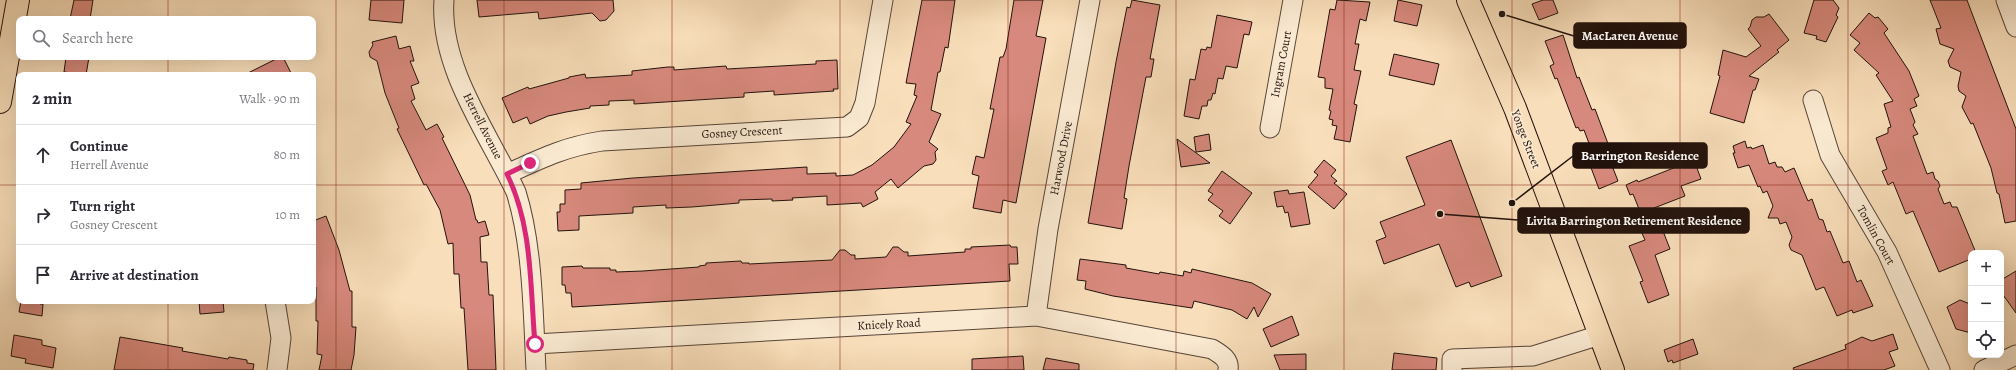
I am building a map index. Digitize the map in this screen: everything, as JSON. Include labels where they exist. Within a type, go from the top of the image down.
[{"type":"main road","points":[[0,102],[18,0]]},
{"type":"main road","name":"Yonge Street","points":[[1468,0],[1515,108],[1613,370]]},
{"type":"street","name":"Herrell Avenue","points":[[444,0],[443,17],[446,41],[456,72],[507,174],[517,197],[526,229],[536,370]]},
{"type":"street","name":"Gosney Crescent","points":[[507,174],[557,151],[576,145],[602,140],[847,127],[859,118],[865,103],[884,0]]},
{"type":"street","name":"Harwood Drive","points":[[1036,316],[1048,229],[1090,0]]},
{"type":"street","name":"Ingram Court","points":[[1270,128],[1293,0]]},
{"type":"street","points":[[2006,0],[2016,27]]},
{"type":"street","name":"Tomlin Court","points":[[1813,100],[1830,155],[1887,252],[1940,370]]},
{"type":"street","points":[[275,304],[281,338],[276,370]]},
{"type":"street","name":"Knicely Road","points":[[535,344],[1036,316],[1212,349],[1223,356],[1229,367],[1228,370]]},
{"type":"street","points":[[1452,370],[1452,359],[1535,363],[1600,335]]},
{"type":"street","points":[[1984,370],[2016,355]]},
{"type":"building","points":[[74,0],[93,0],[90,16],[71,16]]},
{"type":"building","points":[[371,0],[404,0],[402,23],[369,20]]},
{"type":"building","points":[[477,0],[613,0],[614,11],[606,20],[600,21],[592,13],[539,19],[538,12],[479,17]]},
{"type":"building","points":[[922,0],[955,0],[948,48],[945,47],[940,72],[938,72],[931,110],[941,114],[929,142],[938,149],[935,152],[936,160],[933,164],[924,166],[898,188],[891,179],[875,192],[878,199],[863,207],[861,203],[827,205],[827,196],[772,201],[772,199],[739,200],[739,203],[692,207],[666,208],[666,205],[633,207],[633,213],[579,216],[579,230],[558,231],[557,212],[560,212],[560,204],[565,204],[565,190],[581,189],[581,183],[633,178],[807,167],[807,174],[836,173],[836,176],[853,175],[872,165],[894,147],[911,124],[906,122],[917,96],[914,95],[916,84],[906,83]]},
{"type":"building","points":[[1014,0],[1043,0],[1036,36],[1046,38],[1016,203],[1003,200],[1001,213],[973,208],[979,176],[972,174],[976,156],[984,158],[994,109],[990,109],[1000,57],[1003,57],[1006,49]]},
{"type":"building","points":[[1132,0],[1160,5],[1150,59],[1154,59],[1151,77],[1146,77],[1129,166],[1124,198],[1127,199],[1122,229],[1088,223],[1116,62],[1127,7],[1130,8]]},
{"type":"building","points":[[1337,0],[1370,2],[1366,21],[1360,19],[1355,44],[1359,44],[1354,70],[1361,71],[1354,104],[1357,105],[1350,142],[1334,139],[1337,126],[1332,125],[1333,120],[1329,119],[1333,89],[1325,88],[1325,78],[1318,77],[1330,9],[1335,10]]},
{"type":"building","points":[[1398,0],[1422,5],[1417,26],[1394,21]]},
{"type":"building","points":[[1543,0],[1553,0],[1558,13],[1539,20],[1532,4]]},
{"type":"building","points":[[1814,0],[1833,0],[1839,8],[1836,15],[1838,17],[1826,42],[1816,39],[1817,36],[1804,33]]},
{"type":"building","points":[[1930,0],[1967,0],[2016,129],[2016,221],[2005,223],[1999,194],[1997,193],[1991,168],[1973,123],[1971,124],[1962,107],[1966,96],[1959,91],[1958,86],[1961,72],[1950,67],[1948,61],[1954,49],[1940,44],[1936,29],[1941,28]]},
{"type":"building","points":[[1869,13],[1875,18],[1878,17],[1888,29],[1884,33],[1909,71],[1919,96],[1914,99],[1917,106],[1910,109],[1915,122],[1913,125],[1918,134],[1913,136],[1927,174],[1933,172],[1935,179],[1938,181],[1940,186],[1938,189],[1944,204],[1950,202],[1952,207],[1957,207],[1975,250],[1968,250],[1968,260],[1939,272],[1913,211],[1906,214],[1893,182],[1888,185],[1882,171],[1887,169],[1876,138],[1888,133],[1888,128],[1891,127],[1884,104],[1893,101],[1876,75],[1879,73],[1854,50],[1860,43],[1850,35]]},
{"type":"building","points":[[1769,14],[1789,40],[1777,50],[1779,52],[1749,76],[1759,79],[1755,90],[1753,90],[1744,123],[1710,113],[1720,76],[1718,75],[1723,50],[1746,57],[1761,46],[1748,29],[1752,20],[1756,17],[1764,17]]},
{"type":"building","points":[[1217,15],[1252,22],[1249,35],[1244,34],[1237,68],[1226,66],[1223,79],[1218,78],[1215,94],[1213,93],[1211,100],[1208,100],[1207,106],[1202,106],[1199,119],[1184,116],[1190,79],[1195,80],[1201,49],[1206,50],[1207,47],[1211,48]]},
{"type":"building","points":[[1563,35],[1577,78],[1579,77],[1592,110],[1595,109],[1613,157],[1609,158],[1618,181],[1599,189],[1590,165],[1596,162],[1584,130],[1580,131],[1578,127],[1576,128],[1557,78],[1555,79],[1550,66],[1554,64],[1545,41]]},
{"type":"building","points":[[396,36],[399,49],[410,46],[414,61],[410,61],[419,83],[411,86],[415,99],[411,101],[426,130],[437,124],[444,137],[442,138],[470,195],[476,220],[478,223],[485,221],[489,235],[480,237],[481,262],[487,262],[489,295],[493,295],[496,370],[468,370],[464,308],[461,308],[459,274],[454,274],[453,243],[448,244],[440,210],[426,184],[424,185],[397,129],[399,128],[385,93],[377,61],[370,57],[369,52],[373,45],[372,42]]},
{"type":"building","points":[[1394,54],[1439,64],[1434,85],[1389,75]]},
{"type":"building","points":[[66,60],[88,60],[86,72],[64,72]]},
{"type":"building","points":[[274,60],[284,60],[290,72],[250,72]]},
{"type":"building","points":[[837,60],[838,89],[833,89],[834,91],[774,95],[774,91],[744,93],[744,97],[634,104],[634,100],[609,101],[609,105],[590,106],[590,108],[548,116],[530,124],[527,117],[513,123],[502,98],[528,87],[529,89],[569,77],[585,74],[586,78],[632,75],[632,71],[668,67],[674,67],[674,70],[726,66],[727,69],[816,64],[816,61]]},
{"type":"building","points":[[1209,134],[1211,150],[1196,152],[1194,137]]},
{"type":"building","points":[[1177,139],[1210,163],[1181,167]]},
{"type":"building","points":[[1451,140],[1502,276],[1471,287],[1469,282],[1456,287],[1439,244],[1384,264],[1376,241],[1386,237],[1380,222],[1425,205],[1406,157]]},
{"type":"building","points":[[1745,141],[1747,148],[1751,147],[1752,149],[1763,145],[1769,164],[1775,162],[1777,167],[1782,167],[1785,172],[1794,168],[1808,201],[1812,199],[1819,219],[1823,220],[1827,232],[1830,231],[1843,263],[1849,261],[1857,282],[1861,280],[1873,306],[1853,313],[1852,310],[1837,316],[1824,287],[1816,290],[1802,255],[1791,250],[1789,245],[1792,237],[1786,222],[1780,224],[1778,218],[1768,218],[1773,206],[1767,191],[1763,193],[1760,186],[1758,187],[1749,165],[1738,168],[1733,153],[1735,153],[1733,146]]},
{"type":"building","points":[[1324,160],[1336,170],[1331,176],[1337,181],[1334,183],[1347,194],[1334,209],[1308,187],[1318,175],[1314,172]]},
{"type":"building","points":[[1694,160],[1701,179],[1681,186],[1685,196],[1654,208],[1670,249],[1655,255],[1669,295],[1648,303],[1640,282],[1643,281],[1629,246],[1645,240],[1641,231],[1647,229],[1633,194],[1630,195],[1626,185],[1637,180],[1638,182]]},
{"type":"building","points":[[1222,171],[1252,193],[1230,224],[1219,216],[1223,211],[1208,200],[1213,194],[1208,191]]},
{"type":"building","points":[[1288,190],[1289,194],[1304,192],[1310,224],[1291,227],[1288,212],[1285,213],[1283,206],[1277,207],[1274,192]]},
{"type":"building","points":[[326,216],[339,250],[350,291],[352,291],[352,327],[356,327],[354,355],[351,370],[319,370],[322,355],[317,354],[318,321],[316,321],[316,220]]},
{"type":"building","points":[[1010,245],[1011,247],[1017,247],[1018,264],[1009,264],[1010,281],[572,307],[571,293],[566,293],[565,285],[562,285],[562,267],[582,266],[583,268],[610,268],[610,270],[616,270],[616,272],[643,271],[699,267],[706,265],[706,263],[741,261],[742,263],[749,264],[832,260],[840,250],[845,250],[851,255],[855,255],[855,259],[886,257],[893,247],[898,247],[904,252],[908,252],[908,256],[965,252],[965,249],[971,249],[971,247]]},
{"type":"building","points":[[1080,259],[1126,265],[1126,268],[1159,274],[1160,272],[1183,276],[1184,271],[1191,273],[1192,269],[1252,283],[1271,294],[1258,317],[1254,307],[1247,319],[1232,310],[1194,301],[1192,308],[1113,296],[1085,289],[1086,281],[1077,280]]},
{"type":"building","points":[[2016,271],[2016,313],[2004,296],[2004,278]]},
{"type":"building","points":[[1960,300],[1968,303],[1968,332],[1956,329],[1947,307]]},
{"type":"building","points":[[20,304],[43,304],[42,316],[19,312]]},
{"type":"building","points":[[199,304],[223,304],[224,312],[200,314]]},
{"type":"building","points":[[1292,316],[1299,335],[1271,347],[1263,329]]},
{"type":"building","points":[[1893,334],[1898,349],[1889,352],[1895,366],[1884,370],[1794,370],[1793,368],[1846,349],[1845,345],[1862,337],[1872,341]]},
{"type":"building","points":[[14,335],[42,340],[42,345],[56,348],[53,368],[25,363],[26,359],[11,356]]},
{"type":"building","points":[[120,337],[183,348],[182,351],[228,359],[229,357],[247,360],[247,363],[254,364],[253,370],[114,370]]},
{"type":"building","points":[[1693,339],[1698,354],[1673,363],[1672,360],[1668,362],[1664,350]]},
{"type":"building","points":[[1394,353],[1437,358],[1436,370],[1392,370]]},
{"type":"building","points":[[1306,354],[1306,370],[1280,370],[1274,355]]},
{"type":"building","points":[[1023,356],[1024,370],[972,370],[972,359]]},
{"type":"building","points":[[1046,358],[1079,364],[1079,370],[1043,370]]},
{"type":"place","name":"MacLaren Avenue","points":[[1502,14]]},
{"type":"place","name":"Barrington Residence","points":[[1512,203]]},
{"type":"place","name":"Livita Barrington Retirement Residence","points":[[1440,214]]},
{"type":"route","points":[[530,163],[507,174],[516,192],[526,229],[535,344]]}]
